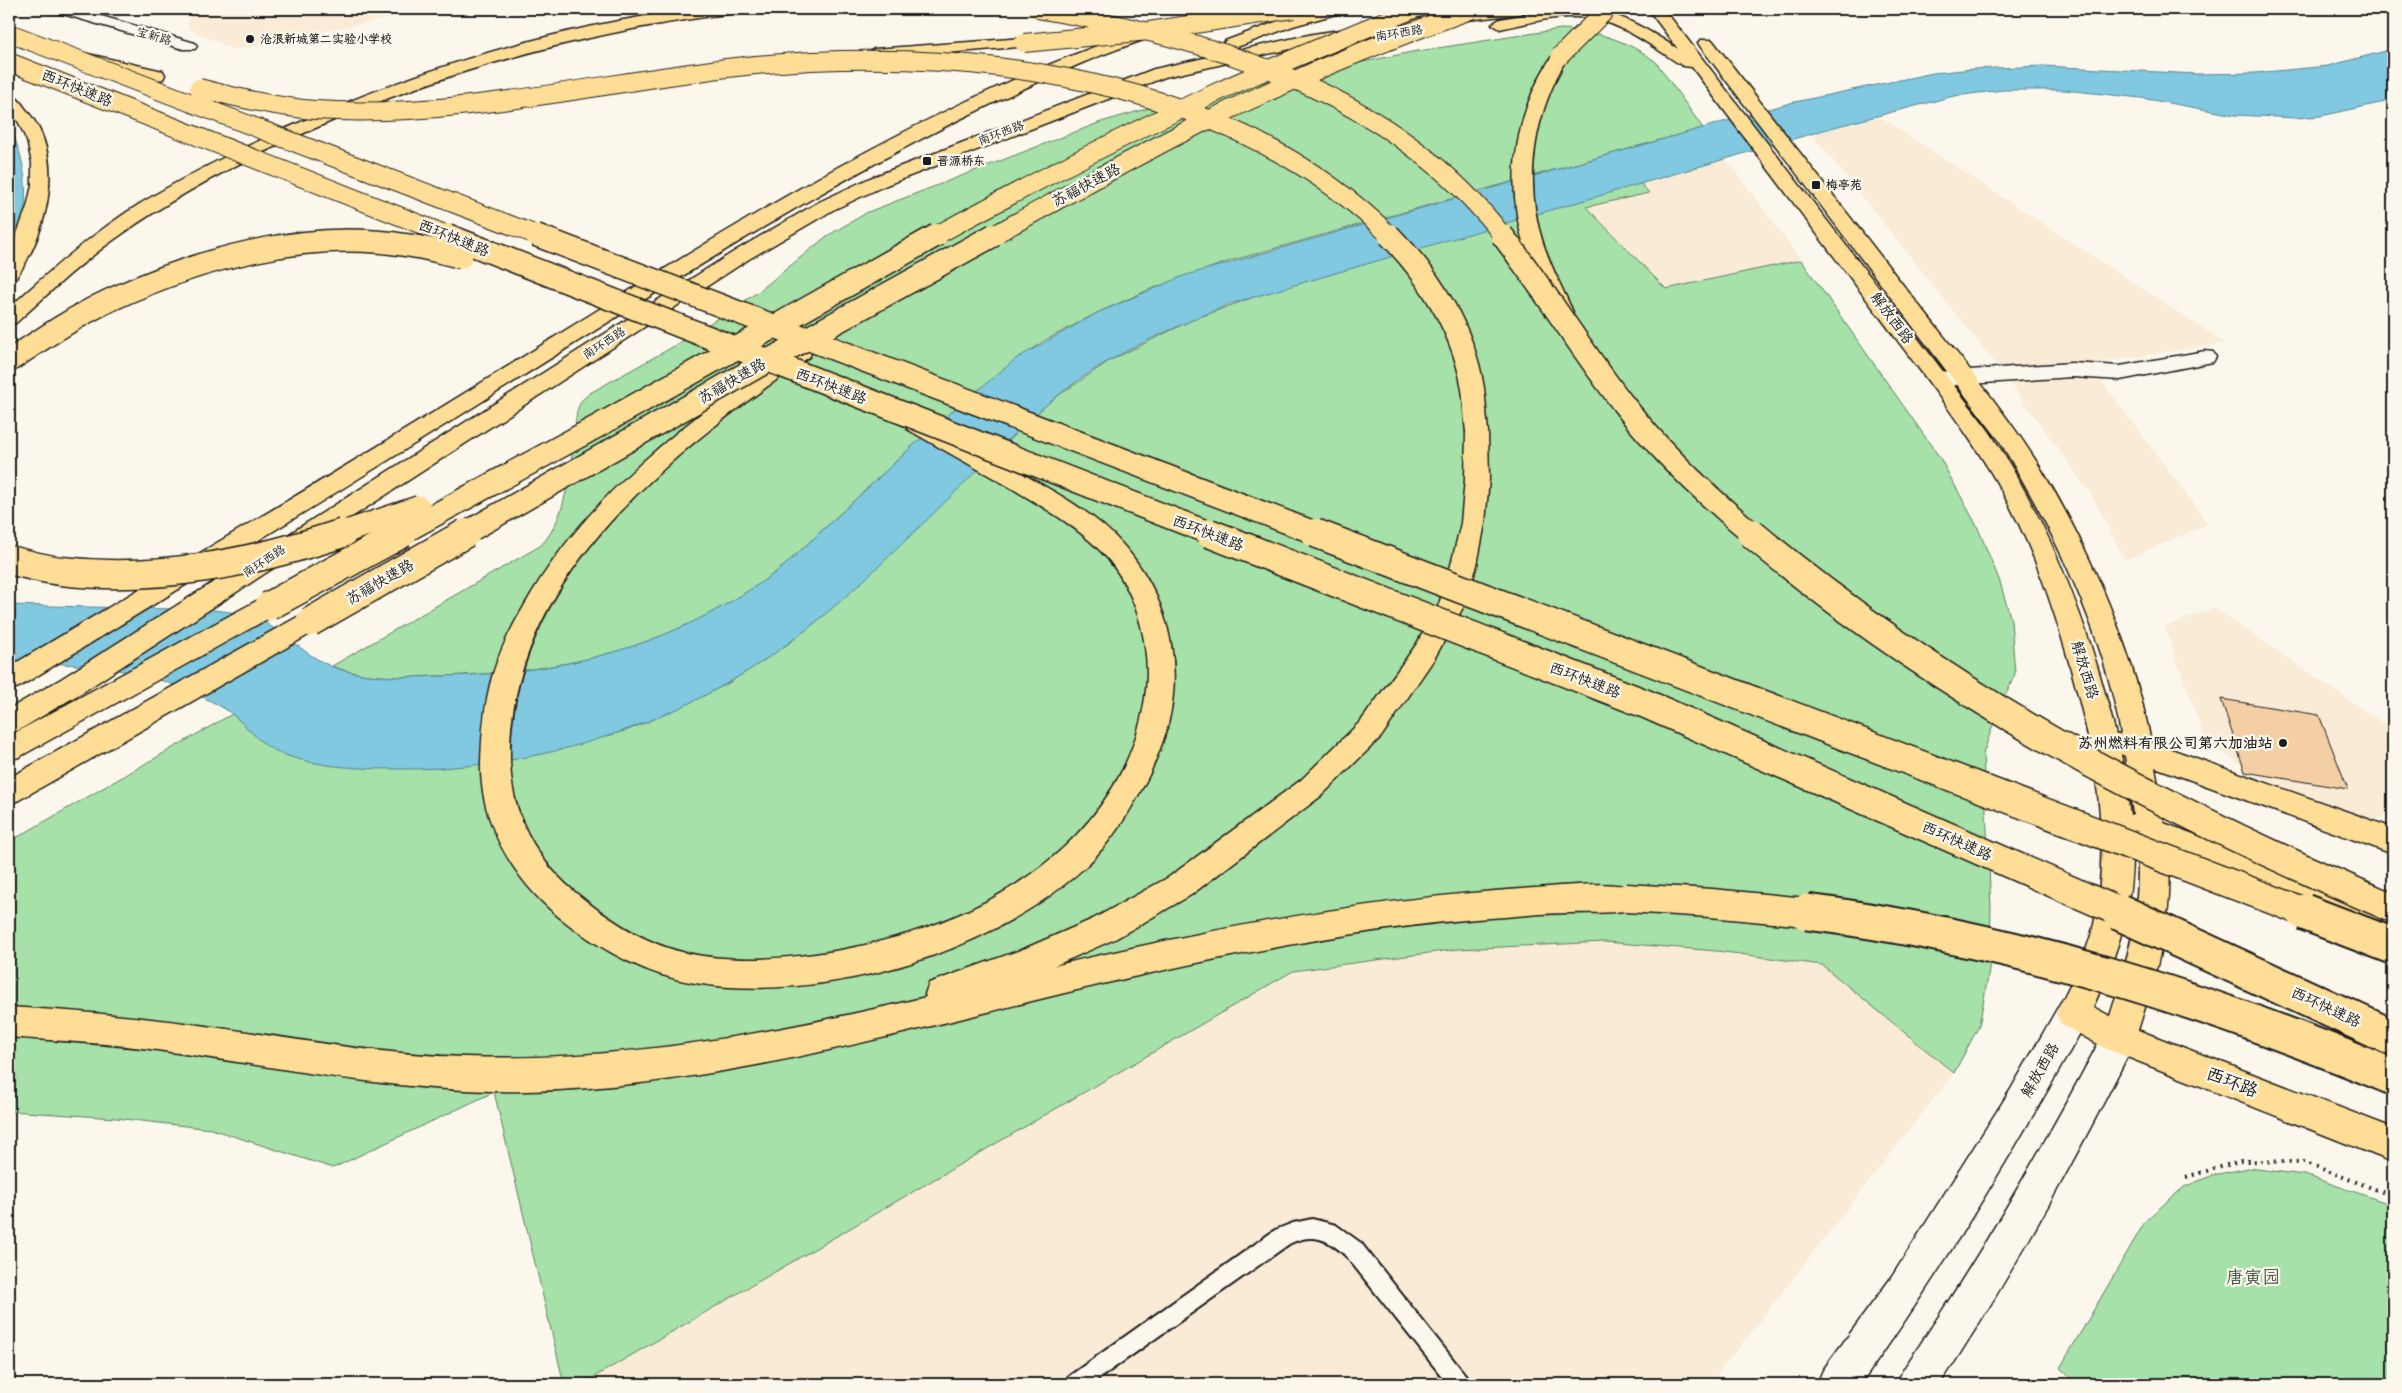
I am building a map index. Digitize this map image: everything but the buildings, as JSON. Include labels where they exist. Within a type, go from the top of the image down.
[{"type":"main road","name":"宝新路","points":[[61,9],[189,46]]},
{"type":"main road","points":[[9,319],[76,259],[148,207],[227,163],[314,122],[426,77],[522,48],[614,26],[727,9]]},
{"type":"main road","points":[[1037,9],[1141,27],[1230,53],[1283,73],[1366,115],[1429,159],[1479,208],[1530,271],[1615,394],[1678,466],[1764,545],[1870,625],[1968,692],[2125,783],[2241,841],[2393,908]]},
{"type":"main road","name":"南环西路","points":[[9,680],[359,469],[729,237],[934,124],[1077,59],[1230,9]]},
{"type":"main road","points":[[1143,53],[1268,9]]},
{"type":"main road","points":[[9,22],[157,75],[248,102],[309,111],[342,112],[454,108],[683,73],[804,60],[1089,38],[1196,25],[1293,9]]},
{"type":"main road","points":[[1153,76],[1255,34],[1338,9]]},
{"type":"main road","name":"苏福快速路","points":[[9,749],[467,496],[570,443],[1058,169],[1170,112],[1276,64],[1414,9]]},
{"type":"main road","name":"苏福快速路","points":[[9,792],[882,295],[1200,125],[1375,45],[1473,9]]},
{"type":"main road","name":"南环西路","points":[[9,722],[70,686],[742,255],[826,206],[930,159],[1153,76],[1244,55],[1458,23],[1494,13],[1520,9]]},
{"type":"main road","points":[[1574,336],[1531,237],[1525,206],[1523,172],[1525,144],[1530,117],[1547,75],[1573,41],[1608,9]]},
{"type":"main road","name":"解放西路","points":[[1656,9],[1939,379],[1981,436],[2009,483],[2032,528],[2066,611],[2105,739],[2116,818],[2116,874],[2109,926],[2095,964],[2073,1013],[2023,1101],[1904,1291],[1837,1384]]},
{"type":"main road","points":[[1153,76],[1204,74],[1577,12],[1590,14],[1628,27],[1705,74]]},
{"type":"main road","name":"解放西路","points":[[1695,30],[2008,436],[2063,529],[2100,614],[2126,694],[2137,748],[2153,856],[2152,916],[2147,946],[2119,1038],[2072,1130],[2032,1199],[1953,1332],[1917,1384]]},
{"type":"main road","name":"西环快速路","points":[[9,33],[2393,946]]},
{"type":"main road","points":[[66,54],[157,75]]},
{"type":"main road","name":"西环快速路","points":[[9,62],[692,332],[1646,704],[2112,909],[2393,1038]]},
{"type":"main road","points":[[683,73],[802,63],[941,63],[1056,77],[1098,85],[1177,107],[1240,133],[1303,166],[1368,214],[1390,234],[1431,284],[1450,317],[1473,389],[1477,479],[1473,523],[1464,565],[1452,604],[1425,652],[1370,729],[1311,788],[1180,886],[1104,929],[1036,959],[958,988],[802,1040]]},
{"type":"main road","points":[[856,168],[1097,70]]},
{"type":"main road","points":[[9,99],[28,124],[38,144],[43,168],[40,194],[34,218],[9,274]]},
{"type":"main road","points":[[9,361],[72,319],[152,281],[216,261],[246,254],[279,248],[344,241],[403,244],[446,252],[692,332]]},
{"type":"main road","points":[[882,295],[727,404],[678,442],[623,492],[593,526],[538,602],[516,646],[502,687],[496,718],[494,759],[496,794],[504,820],[517,850],[537,878],[561,901],[622,943],[660,959],[696,969],[745,973],[793,972],[844,965],[894,952],[945,935],[997,912],[1045,882],[1073,859],[1097,834],[1117,807],[1131,783],[1149,740],[1158,710],[1161,661],[1149,610],[1129,568],[1113,549],[1090,528],[1063,509],[888,408]]},
{"type":"main road","points":[[1939,379],[2072,370],[2120,372],[2205,358]]},
{"type":"main road","points":[[9,560],[50,570],[142,574],[205,566],[276,552],[355,530],[413,510],[493,478],[570,443]]},
{"type":"main road","points":[[2105,739],[2137,748],[2393,841]]},
{"type":"main road","points":[[2116,818],[2393,929]]},
{"type":"main road","points":[[9,1022],[91,1027],[432,1073],[518,1075],[585,1072],[737,1053],[948,1008],[1129,963],[1315,926],[1476,904],[1553,899],[1626,898],[1774,907],[1881,922],[1989,943],[2155,987],[2312,1043],[2393,1077]]},
{"type":"main road","name":"西环路","points":[[2073,1013],[2119,1038],[2393,1145]]},
{"type":"lane","points":[[1075,1384],[1282,1237],[1296,1230],[1312,1227],[1335,1234],[1354,1250],[1460,1384]]},
{"type":"path","points":[[2186,1177],[2241,1161],[2304,1162],[2393,1196]]},
{"type":"shaded area","name":"沧浪新城第二实验小学校","points":[[190,9],[433,9],[234,50],[188,28]]},
{"type":"shaded area","points":[[1880,117],[2225,343],[2089,364],[2208,524],[2125,560],[2091,494],[2000,369],[1812,134]]},
{"type":"shaded area","points":[[1726,159],[1801,260],[1666,289],[1585,206],[1649,193],[1640,183]]},
{"type":"shaded area","points":[[2214,608],[2393,730],[2393,812],[2373,822],[2281,791],[2206,741],[2165,627]]},
{"type":"shaded area","points":[[1605,942],[1717,951],[1822,965],[1954,1073],[1710,1384],[582,1384],[1293,971],[1459,949]]},
{"type":"green space","points":[[1561,29],[1599,34],[1635,48],[1646,55],[1656,62],[1703,128],[1230,261],[1148,290],[1097,313],[1042,342],[933,427],[784,566],[744,594],[703,617],[662,636],[620,650],[577,661],[532,669],[485,674],[397,677],[357,673],[332,666],[540,546],[550,534],[564,501],[571,464],[577,411],[581,401],[590,393],[678,344],[758,292],[827,236],[868,212],[1101,122],[1177,100],[1412,52]]},
{"type":"green space","points":[[1640,183],[1649,193],[1586,207],[1666,289],[1801,260],[1940,458],[1978,528],[2000,582],[2011,620],[2015,674],[1994,722],[1983,754],[1991,907],[1989,971],[1979,1026],[1954,1073],[1822,965],[1717,951],[1605,942],[1459,949],[1293,971],[582,1384],[564,1384],[494,1092],[333,1168],[211,1129],[116,1118],[9,1111],[9,842],[232,714],[268,746],[291,757],[355,767],[441,768],[573,745],[628,730],[727,684],[788,644],[817,621],[1049,402],[1109,361],[1192,320],[1264,293]]},
{"type":"green space","name":"唐寅园","points":[[2249,1168],[2305,1175],[2393,1205],[2393,1384],[2077,1384],[2060,1368],[2146,1220],[2184,1187],[2213,1175]]},
{"type":"water","points":[[2393,49],[2393,97],[2380,103],[2321,116],[2296,118],[2235,115],[2141,98],[2064,90],[2003,90],[1954,96],[1831,128],[1230,304],[1134,347],[1098,367],[1061,393],[1006,442],[847,596],[790,642],[748,671],[703,696],[656,718],[607,736],[557,750],[506,761],[455,767],[370,769],[333,766],[297,759],[281,753],[267,746],[236,717],[211,701],[154,678],[114,669],[9,661],[9,605],[214,610],[238,613],[262,621],[311,655],[331,666],[367,675],[406,677],[491,674],[537,669],[581,660],[623,649],[665,634],[705,616],[745,593],[784,566],[933,427],[1017,358],[1097,313],[1183,276],[1790,103],[1933,73],[2044,66],[2197,74],[2255,73],[2328,66]]},
{"type":"water","points":[[9,127],[22,160],[26,195],[21,230],[9,264]]},
{"type":"place","name":"沧浪新城第二实验小学校","points":[[250,39]]},
{"type":"place","name":"晋源桥东","points":[[927,161]]},
{"type":"place","name":"梅亭苑","points":[[1816,185]]},
{"type":"place","name":"苏州燃料有限公司第六加油站","points":[[2283,743]]}]
